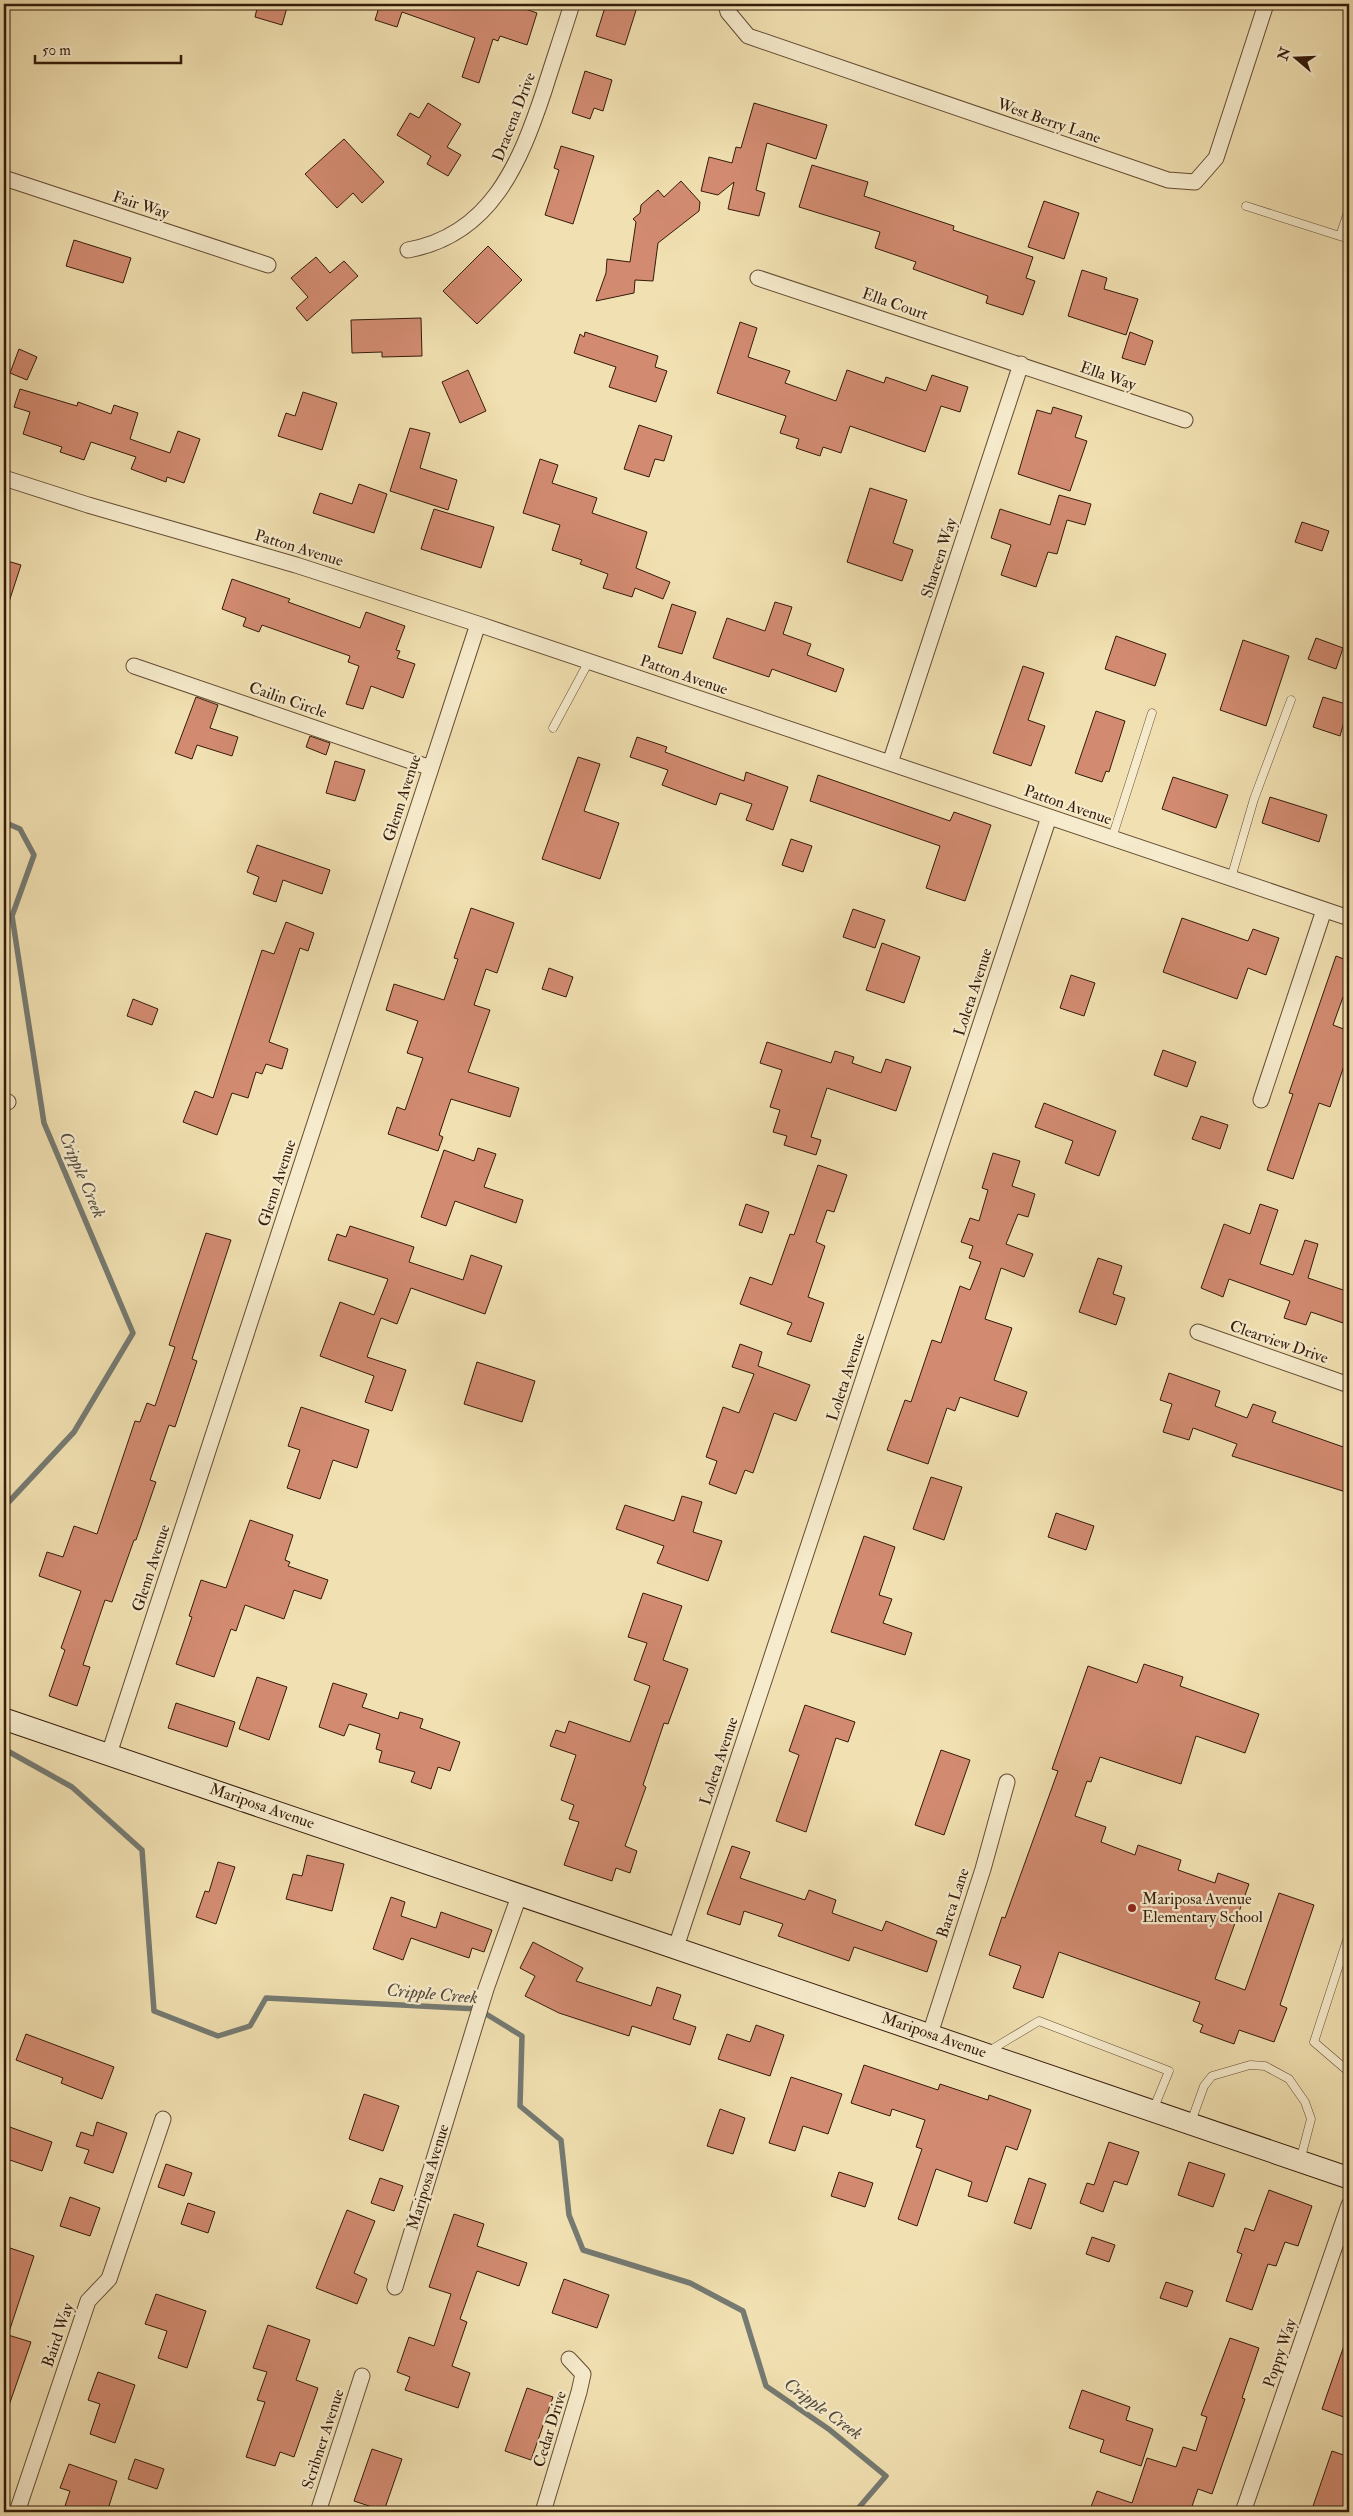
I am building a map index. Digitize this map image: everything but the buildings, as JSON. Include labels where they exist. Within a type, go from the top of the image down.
[{"type":"street","name":"Dracena Drive","points":[[408,250],[435,243],[462,229],[484,210],[502,188],[524,147],[572,4]]},
{"type":"street","name":"West Berry Lane","points":[[726,4],[728,12],[748,36],[1168,180],[1195,182],[1216,158],[1266,4]]},
{"type":"street","name":"Fair Way","points":[[4,178],[268,265]]},
{"type":"street","name":"Ella Court","points":[[758,278],[1021,364]]},
{"type":"street","name":"Ella Way","points":[[1021,364],[1185,420]]},
{"type":"street","name":"Shareen Way","points":[[890,763],[1021,364]]},
{"type":"street","name":"Patton Avenue","points":[[4,478],[88,505],[296,564],[1349,918]]},
{"type":"street","name":"Glenn Avenue","points":[[109,1754],[478,624]]},
{"type":"street","name":"Cailin Circle","points":[[134,666],[431,768]]},
{"type":"street","name":"Loleta Avenue","points":[[676,1948],[1049,816]]},
{"type":"street","points":[[1261,1100],[1324,910]]},
{"type":"street","name":"Clearview Drive","points":[[1198,1332],[1349,1385]]},
{"type":"street","name":"Mariposa Avenue","points":[[4,1719],[519,1896],[1191,2122],[1349,2178]]},
{"type":"street","name":"Barca Lane","points":[[930,2034],[982,1869],[1007,1782]]},
{"type":"street","name":"Mariposa Avenue","points":[[395,2287],[486,1989],[519,1896]]},
{"type":"street","name":"Baird Way","points":[[17,2512],[88,2301],[109,2278],[163,2119]]},
{"type":"street","name":"Poppy Way","points":[[1243,2512],[1349,2205]]},
{"type":"street","name":"Cedar Drive","points":[[543,2512],[580,2392],[583,2374],[569,2359]]},
{"type":"street","name":"Scribner Avenue","points":[[318,2512],[362,2376]]},
{"type":"lane","points":[[1246,206],[1349,240]]},
{"type":"lane","points":[[1340,236],[1349,209]]},
{"type":"lane","points":[[552,728],[589,661]]},
{"type":"lane","points":[[1231,878],[1254,799],[1290,700]]},
{"type":"lane","points":[[1112,838],[1152,713]]},
{"type":"lane","points":[[1349,1934],[1314,2042],[1349,2072]]},
{"type":"lane","points":[[986,2053],[1039,2021],[1169,2071],[1153,2110]]},
{"type":"lane","points":[[1191,2122],[1204,2086],[1212,2076],[1250,2065],[1265,2066],[1289,2079],[1305,2102],[1311,2119],[1300,2160]]},
{"type":"waterway","name":"Cripple Creek","points":[[4,822],[20,829],[34,855],[12,916],[44,1123],[133,1333],[74,1432],[4,1507]]},
{"type":"waterway","name":"Cripple Creek","points":[[4,1749],[72,1787],[142,1850],[154,2011],[218,2036],[250,2026],[266,1998],[478,2009],[522,2036],[520,2106],[561,2140],[569,2215],[583,2250],[690,2283],[743,2311],[766,2386],[830,2430],[886,2476],[855,2512]]},
{"type":"place","name":"Mariposa Avenue Elementary School","points":[[1132,1908]]}]
